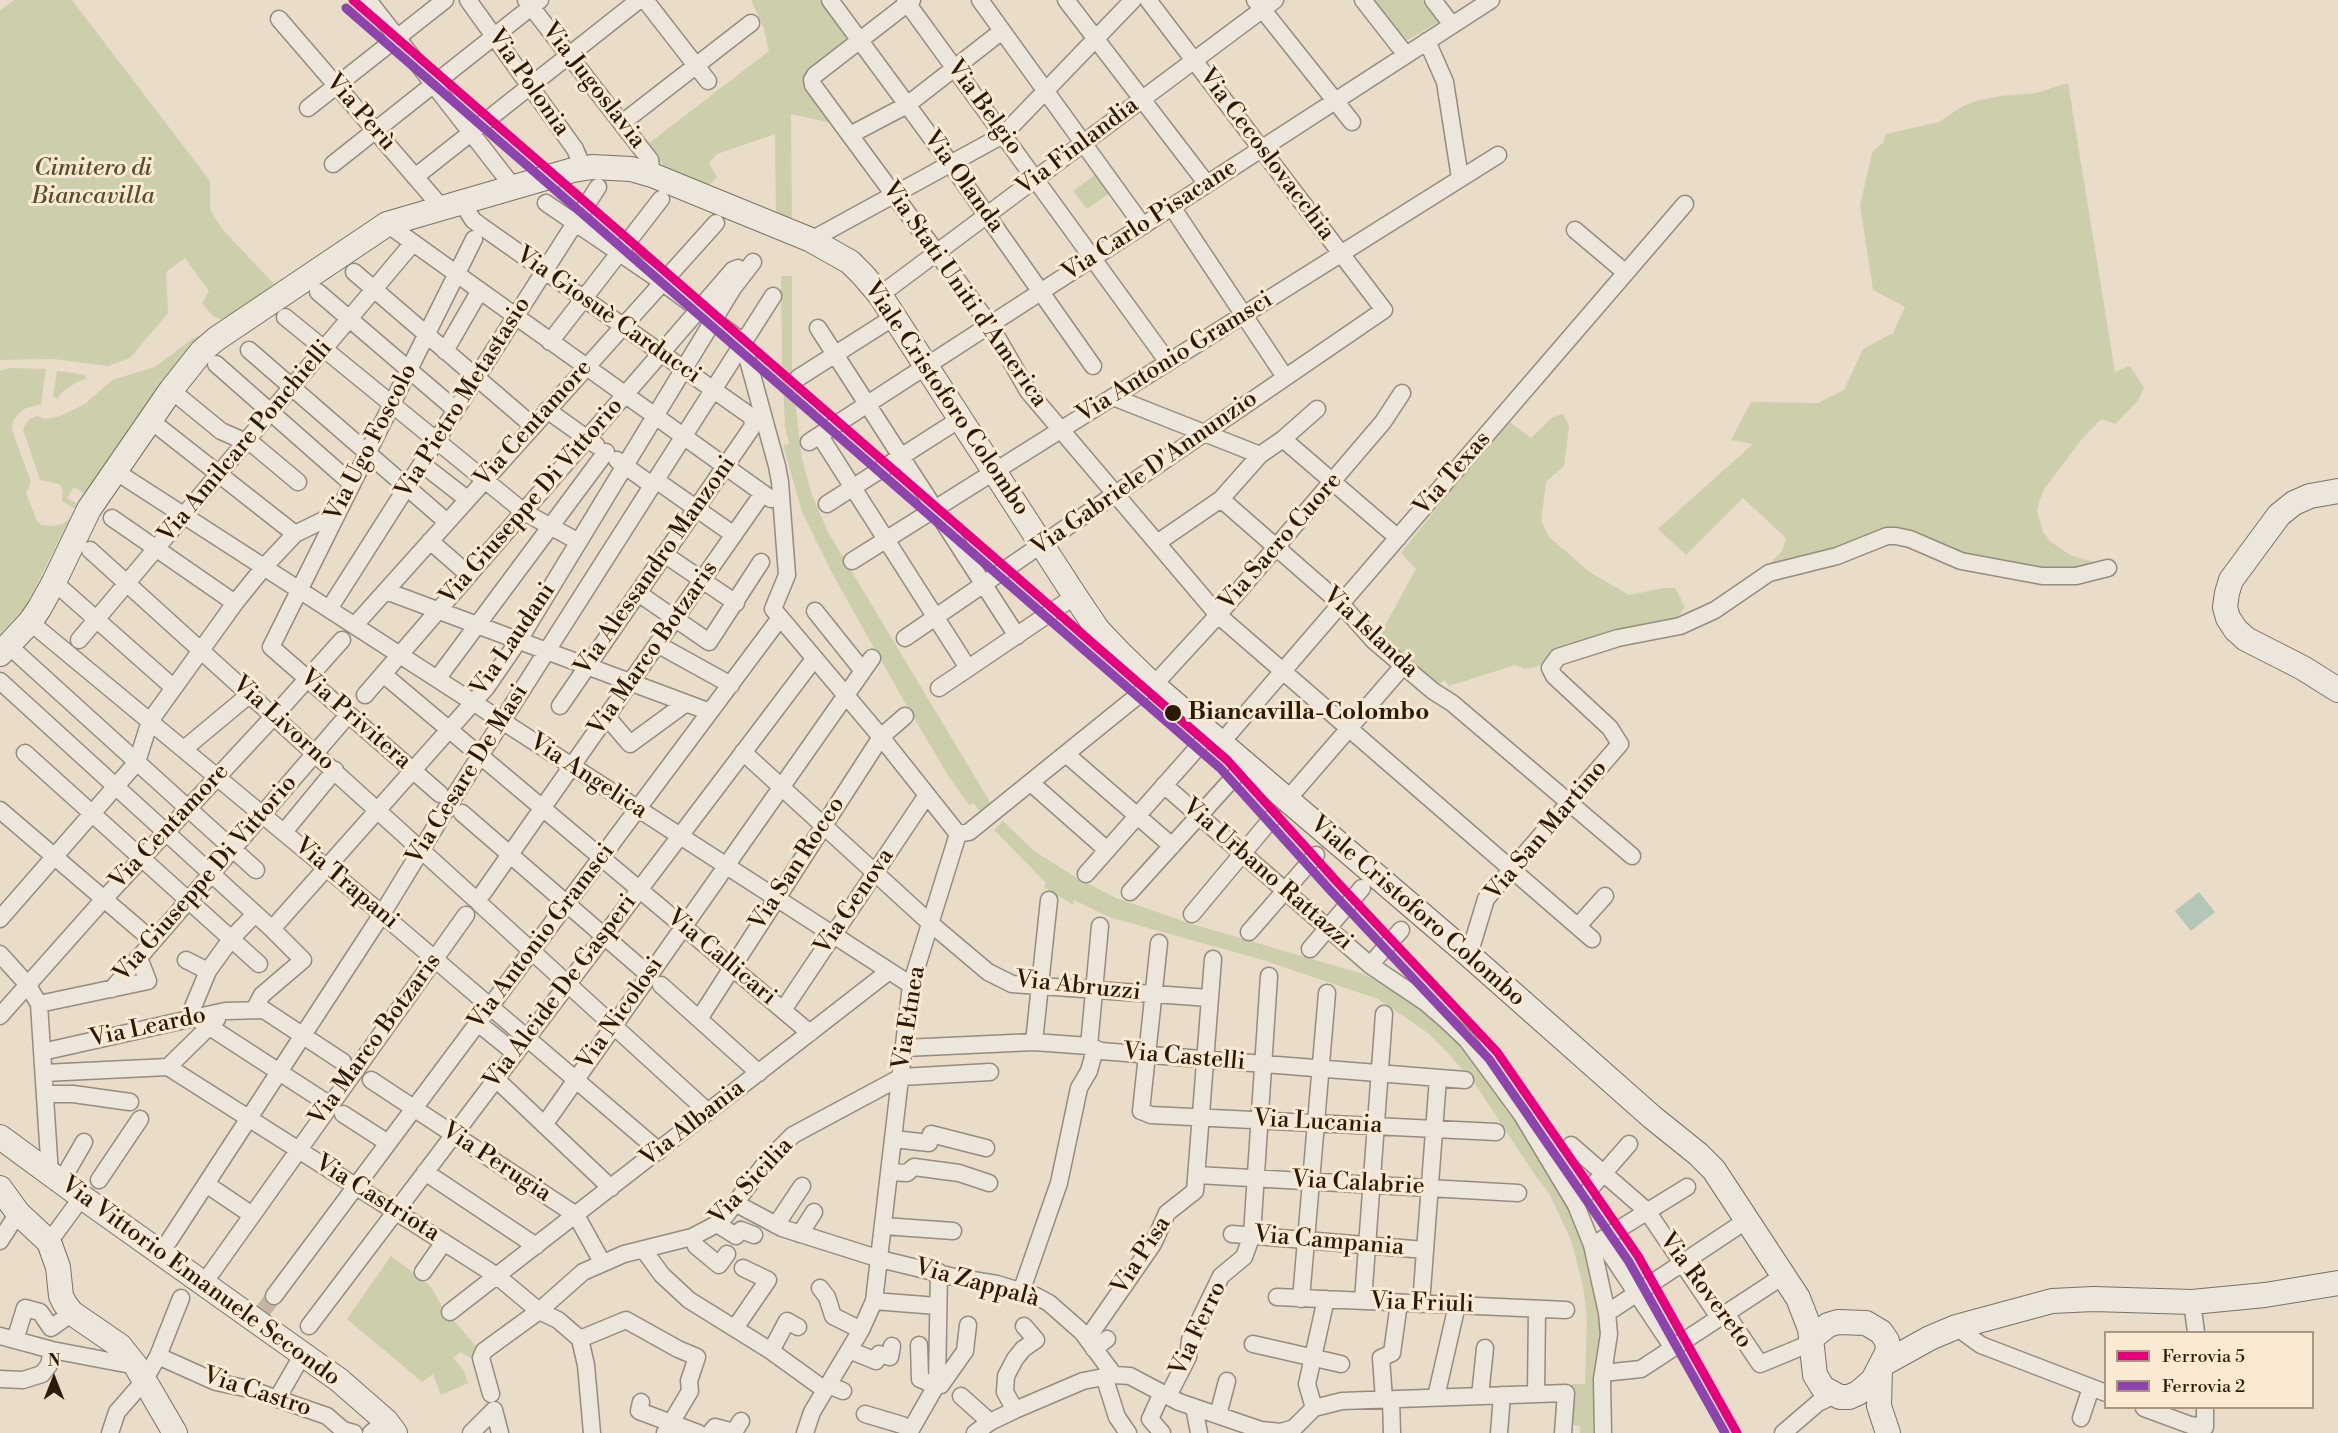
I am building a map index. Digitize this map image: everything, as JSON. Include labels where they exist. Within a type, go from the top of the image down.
[{"type":"street","points":[[368,0],[514,188]]},
{"type":"street","points":[[308,108],[445,0]]},
{"type":"street","name":"Via Polonia","points":[[468,0],[575,150],[583,168]]},
{"type":"street","points":[[415,177],[639,0]]},
{"type":"street","points":[[645,0],[708,81]]},
{"type":"street","name":"Via Olanda","points":[[830,0],[950,163],[1093,366]]},
{"type":"street","points":[[980,0],[1143,226]]},
{"type":"street","points":[[1066,0],[1207,184]]},
{"type":"street","points":[[812,240],[1003,135],[1133,0]]},
{"type":"street","name":"Via Cecoslovacchia","points":[[1148,0],[1384,310]]},
{"type":"street","points":[[1363,0],[1406,55]]},
{"type":"street","points":[[1433,0],[1452,25]]},
{"type":"street","name":"Via Carlo Pisacane","points":[[853,487],[814,439],[1491,0]]},
{"type":"street","points":[[860,41],[908,1]]},
{"type":"street","name":"Via Belgio","points":[[908,1],[954,68],[1168,362]]},
{"type":"street","points":[[333,164],[494,36],[532,2]]},
{"type":"street","name":"Via Jugoslavia","points":[[532,2],[569,55],[650,160],[652,176]]},
{"type":"street","points":[[1264,3],[1352,122]]},
{"type":"street","name":"Via Finlandia","points":[[880,295],[1194,60],[1264,3]]},
{"type":"street","name":"Via Perù","points":[[279,19],[415,177],[452,206]]},
{"type":"street","points":[[622,123],[751,23]]},
{"type":"street","points":[[850,135],[907,105],[1002,31]]},
{"type":"street","name":"Via Stati Uniti d'America","points":[[860,41],[812,80],[813,85],[990,325],[1028,391],[1218,615],[1592,939]]},
{"type":"street","points":[[1427,41],[1445,82],[1460,178]]},
{"type":"street","name":"Via Antonio Gramsci","points":[[852,561],[1498,154]]},
{"type":"street","name":"Viale Cristoforo Colombo","points":[[4,649],[30,622],[54,582],[82,519],[171,390],[202,351],[216,339],[387,224],[583,168],[611,166],[631,169],[652,176],[812,240],[850,262],[880,295],[1098,630],[1210,744],[1280,809],[1469,955],[1652,1117],[1698,1154],[1714,1170],[1798,1298]]},
{"type":"street","name":"Via Pietro Metastasio","points":[[329,609],[598,187]]},
{"type":"street","points":[[550,342],[661,199]]},
{"type":"street","points":[[546,203],[662,282],[743,342],[777,466],[782,507],[791,527],[787,575],[773,609],[958,834]]},
{"type":"street","name":"Via Texas","points":[[1086,874],[1164,785],[1210,744],[1283,671],[1685,204]]},
{"type":"street","name":"Via Giosuè Carducci","points":[[452,206],[752,417],[753,426]]},
{"type":"street","points":[[1172,207],[1285,377]]},
{"type":"street","name":"Via Centamore","points":[[355,626],[484,479],[716,223]]},
{"type":"street","points":[[387,224],[782,507]]},
{"type":"street","points":[[1575,230],[1626,273]]},
{"type":"street","name":"Via Ugo Foscolo","points":[[271,647],[474,239]]},
{"type":"street","name":"Via Amilcare Ponchielli","points":[[79,640],[412,244]]},
{"type":"street","name":"Via Giuseppe Di Vittorio","points":[[365,695],[733,270],[753,262],[733,288],[714,320]]},
{"type":"street","points":[[354,272],[533,426]]},
{"type":"street","points":[[318,292],[456,410]]},
{"type":"street","points":[[446,351],[479,292]]},
{"type":"street","name":"Via Cesare De Masi","points":[[162,1253],[382,914],[480,755],[773,296]]},
{"type":"street","name":"Via Gabriele D'Annunzio","points":[[905,638],[1384,310]]},
{"type":"street","points":[[285,317],[524,512],[579,542]]},
{"type":"street","points":[[798,378],[894,317]]},
{"type":"street","name":"Via Laudani","points":[[272,929],[486,688],[519,640],[714,320]]},
{"type":"street","points":[[818,328],[1017,636]]},
{"type":"street","points":[[249,350],[406,489],[447,522]]},
{"type":"street","points":[[216,364],[351,483]]},
{"type":"street","points":[[171,390],[221,431],[255,446],[298,482]]},
{"type":"street","name":"Via Sacro Cuore","points":[[958,834],[969,832],[1162,676],[1218,615],[1383,422],[1402,393]]},
{"type":"street","points":[[1113,397],[1260,455]]},
{"type":"street","points":[[1157,543],[1221,499],[1260,455],[1283,439],[1317,409]]},
{"type":"street","points":[[547,410],[646,481],[660,483],[734,535]]},
{"type":"street","points":[[827,504],[960,419]]},
{"type":"street","points":[[150,420],[295,534]]},
{"type":"street","name":"Via Alessandro Manzoni","points":[[560,706],[753,426]]},
{"type":"street","points":[[1283,439],[1398,538]]},
{"type":"street","points":[[437,679],[606,452]]},
{"type":"street","points":[[422,464],[467,499]]},
{"type":"street","name":"Via Angelica","points":[[115,471],[680,836],[723,870],[776,898],[910,985]]},
{"type":"street","points":[[853,487],[968,668]]},
{"type":"street","points":[[2338,490],[2310,496],[2294,503],[2279,515],[2231,580],[2225,607],[2228,618],[2246,639],[2303,668],[2338,690]]},
{"type":"street","name":"Via Marco Botzaris","points":[[479,898],[763,493]]},
{"type":"street","name":"Via Islanda","points":[[1221,499],[1341,604],[1374,641],[1433,691],[1452,703],[1632,856]]},
{"type":"street","points":[[0,919],[137,762],[150,721],[235,603],[264,567],[295,534],[336,514]]},
{"type":"street","points":[[112,518],[235,603]]},
{"type":"street","name":"Via San Martino","points":[[1469,955],[1486,899],[1620,744],[1610,728],[1554,676],[1550,668],[1558,657],[1618,638],[1680,626],[1715,610],[1769,573],[1837,556],[1874,540],[1896,536],[1911,539],[1961,561],[2042,576],[2076,576],[2108,568]]},
{"type":"street","points":[[430,542],[469,575]]},
{"type":"street","name":"Via Livorno","points":[[90,550],[421,849],[479,898],[567,984],[708,1112]]},
{"type":"street","points":[[664,555],[736,603]]},
{"type":"street","points":[[638,593],[708,642],[736,603],[761,562]]},
{"type":"street","points":[[54,582],[174,688]]},
{"type":"street","points":[[386,591],[710,712]]},
{"type":"street","points":[[939,688],[1075,596]]},
{"type":"street","name":"Via Nicolosi","points":[[544,1125],[614,1026],[655,980],[683,926],[868,665],[814,610]]},
{"type":"street","name":"Via Antonio Gramsci","points":[[274,1296],[780,618]]},
{"type":"street","name":"Via Trapani","points":[[30,622],[382,914],[659,1150]]},
{"type":"street","name":"Via Centamore","points":[[0,1016],[141,858],[342,640]]},
{"type":"street","points":[[657,645],[730,685]]},
{"type":"street","name":"Via Privitera","points":[[271,647],[440,794]]},
{"type":"street","points":[[4,649],[137,762],[256,870]]},
{"type":"street","name":"Via Alcide De Gasperi","points":[[278,1399],[302,1341],[396,1211],[814,659]]},
{"type":"street","points":[[1192,914],[1403,666]]},
{"type":"street","name":"Via Callicari","points":[[383,674],[810,1033]]},
{"type":"street","points":[[0,681],[272,929],[303,960],[262,995],[255,1010],[264,1011],[343,1062]]},
{"type":"street","points":[[184,749],[250,694]]},
{"type":"street","points":[[607,717],[630,744],[686,703]]},
{"type":"street","name":"Via Giuseppe Di Vittorio","points":[[39,1004],[112,989],[348,714]]},
{"type":"street","name":"Via San Rocco","points":[[699,1019],[880,737],[905,716]]},
{"type":"street","name":"Via Abruzzi","points":[[743,752],[930,923],[988,972],[1012,984],[1210,998]]},
{"type":"street","points":[[26,753],[259,964]]},
{"type":"street","points":[[1066,754],[1172,846]]},
{"type":"street","points":[[284,832],[335,770]]},
{"type":"street","points":[[1130,892],[1234,776]]},
{"type":"street","points":[[1030,783],[1107,850]]},
{"type":"street","name":"Via Urbano Rattazzi","points":[[1164,785],[1327,929],[1370,965],[1425,1002],[1467,1040],[1522,1115],[1597,1243]]},
{"type":"street","name":"Via Genova","points":[[783,1010],[927,795]]},
{"type":"street","points":[[0,810],[153,941]]},
{"type":"street","points":[[462,813],[759,1072]]},
{"type":"street","name":"Via Etnea","points":[[805,1433],[812,1412],[832,1389],[874,1301],[910,985],[958,834]]},
{"type":"street","points":[[1250,932],[1316,855]]},
{"type":"street","points":[[1310,949],[1362,888]]},
{"type":"street","points":[[1578,926],[1605,896]]},
{"type":"street","points":[[1034,1042],[1049,900]]},
{"type":"street","points":[[44,1073],[168,1066],[198,1021],[194,987],[231,939],[255,914]]},
{"type":"street","name":"Via Marco Botzaris","points":[[204,1283],[298,1149],[337,1109],[465,915]]},
{"type":"street","points":[[1021,1292],[1059,1183],[1078,1088],[1089,1071],[1100,926]]},
{"type":"street","points":[[1370,965],[1401,930]]},
{"type":"street","points":[[1147,1054],[1159,943]]},
{"type":"street","points":[[0,954],[27,984],[39,1004],[45,1094],[55,1178]]},
{"type":"street","points":[[1197,1175],[1213,959]]},
{"type":"street","points":[[186,960],[208,970]]},
{"type":"street","name":"Via Albania","points":[[450,1312],[888,972]]},
{"type":"street","points":[[1252,1236],[1269,976]]},
{"type":"street","points":[[1301,1299],[1327,993]]},
{"type":"street","name":"Via Leardo","points":[[42,1052],[198,1021],[225,1011],[255,1010]]},
{"type":"street","points":[[1363,1301],[1384,1014]]},
{"type":"street","points":[[198,1021],[388,1143]]},
{"type":"street","points":[[478,1023],[515,1053]]},
{"type":"street","name":"Via Castelli","points":[[904,1048],[1034,1042],[1092,1047],[1101,1051],[1465,1080]]},
{"type":"street","name":"Via Lucania","points":[[1147,1054],[1141,1111],[1150,1115],[1496,1132]]},
{"type":"street","name":"Via Castriota","points":[[168,1066],[498,1276],[539,1311],[558,1320],[580,1339]]},
{"type":"street","points":[[901,1077],[990,1072]]},
{"type":"street","name":"Via Sicilia","points":[[491,1394],[481,1355],[539,1311],[568,1284],[602,1262],[692,1237],[717,1224],[767,1161],[793,1135],[901,1077]]},
{"type":"street","points":[[1421,1304],[1438,1078]]},
{"type":"street","points":[[496,1079],[611,1188]]},
{"type":"street","name":"Via Perugia","points":[[371,1080],[576,1215],[602,1262]]},
{"type":"street","points":[[45,1094],[73,1094],[130,1102]]},
{"type":"street","points":[[49,1242],[89,1192],[140,1119]]},
{"type":"street","points":[[894,1139],[929,1143],[931,1134],[986,1148]]},
{"type":"street","name":"Via Vittorio Emanuele Secondo","points":[[0,1137],[55,1178],[89,1192],[162,1253],[204,1283],[302,1341],[384,1429]]},
{"type":"street","points":[[55,1178],[84,1142]]},
{"type":"street","points":[[1576,1205],[1629,1144]]},
{"type":"street","name":"Via Rovereto","points":[[1571,1145],[1647,1211],[1714,1310],[1729,1318],[1760,1364],[1812,1341]]},
{"type":"street","points":[[890,1172],[907,1173],[914,1167],[959,1173],[989,1183]]},
{"type":"street","points":[[425,1172],[536,1246]]},
{"type":"street","name":"Via Calabrie","points":[[1197,1175],[1518,1193]]},
{"type":"street","name":"Via Pisa","points":[[1096,1342],[1153,1244],[1167,1213],[1195,1191],[1197,1175]]},
{"type":"street","points":[[206,1184],[252,1215]]},
{"type":"street","points":[[776,1225],[802,1186]]},
{"type":"street","points":[[1597,1243],[1687,1187]]},
{"type":"street","points":[[0,1188],[18,1217],[49,1242],[58,1267],[61,1296],[72,1313],[120,1346],[140,1373],[174,1433]]},
{"type":"street","name":"Via Zappalà","points":[[735,1203],[776,1225],[800,1234],[880,1259],[1021,1292],[1050,1303],[1096,1342],[1109,1376],[1117,1417],[1128,1433]]},
{"type":"street","points":[[800,1234],[814,1212]]},
{"type":"street","points":[[0,1241],[18,1217]]},
{"type":"street","points":[[1607,1313],[1747,1220]]},
{"type":"street","points":[[717,1224],[736,1236],[741,1230],[754,1235]]},
{"type":"street","points":[[884,1226],[953,1231]]},
{"type":"street","name":"Via Campania","points":[[1232,1234],[1425,1250]]},
{"type":"street","name":"Via Ferro","points":[[1162,1433],[1150,1419],[1188,1357],[1190,1340],[1221,1276],[1244,1257],[1252,1236]]},
{"type":"street","points":[[692,1237],[696,1246],[719,1265],[726,1254]]},
{"type":"street","points":[[423,1272],[444,1242]]},
{"type":"street","points":[[1597,1243],[1636,1293],[1673,1348]]},
{"type":"street","points":[[1597,1243],[1609,1334],[1603,1373],[1603,1433]]},
{"type":"street","points":[[643,1249],[662,1275],[689,1300],[832,1389]]},
{"type":"street","points":[[735,1328],[768,1281],[743,1268]]},
{"type":"street","points":[[865,1414],[902,1425],[909,1432],[936,1385],[939,1272]]},
{"type":"street","points":[[2192,1302],[2338,1274]]},
{"type":"street","points":[[1603,1373],[1641,1369],[1783,1276]]},
{"type":"street","points":[[1881,1366],[1930,1338],[1956,1327],[2052,1301],[2093,1299],[2192,1302],[2265,1295],[2338,1283]]},
{"type":"street","points":[[820,1288],[827,1297],[833,1316],[861,1330]]},
{"type":"street","name":"Via Friuli","points":[[1277,1297],[1566,1310]]},
{"type":"street","points":[[110,1433],[117,1412],[140,1373],[158,1356],[181,1298]]},
{"type":"street","points":[[1798,1298],[1819,1315],[1838,1322],[1866,1323],[1881,1332],[1907,1340],[1930,1338]]},
{"type":"street","points":[[1798,1298],[1808,1318],[1815,1375],[1812,1394],[1801,1419]]},
{"type":"street","points":[[1314,1408],[1307,1384],[1326,1299]]},
{"type":"street","points":[[874,1301],[937,1306]]},
{"type":"street","points":[[2192,1302],[2196,1331]]},
{"type":"street","points":[[1392,1433],[1381,1358],[1392,1353],[1399,1303]]},
{"type":"street","points":[[1436,1397],[1457,1305]]},
{"type":"street","points":[[72,1313],[51,1328],[40,1312],[25,1308],[8,1338],[140,1373]]},
{"type":"street","points":[[1536,1394],[1537,1309]]},
{"type":"street","points":[[592,1433],[589,1386],[580,1339],[626,1320],[697,1357],[689,1381],[690,1391],[667,1428]]},
{"type":"street","points":[[771,1350],[787,1321],[798,1327]]},
{"type":"street","points":[[1812,1341],[1828,1325],[1838,1322]]},
{"type":"street","points":[[919,1346],[920,1379],[941,1385],[965,1351],[968,1325]]},
{"type":"street","points":[[1015,1410],[1005,1392],[1006,1376],[1019,1354],[1036,1340],[1024,1326]]},
{"type":"street","points":[[1956,1327],[1982,1346],[2098,1391],[2081,1418]]},
{"type":"street","points":[[1783,1433],[1818,1403],[1838,1396],[1848,1397],[1858,1393],[1873,1380],[1888,1351],[1887,1341],[1881,1332]]},
{"type":"street","points":[[1253,1344],[1341,1364]]},
{"type":"street","points":[[849,1350],[876,1361],[879,1354],[890,1357],[892,1346]]},
{"type":"street","points":[[1480,1396],[1485,1348]]},
{"type":"street","points":[[0,1379],[23,1380],[42,1374],[49,1365],[52,1350]]},
{"type":"street","name":"Via Castro","points":[[158,1356],[216,1382],[249,1389],[327,1416],[344,1430],[354,1433]]},
{"type":"street","points":[[1881,1366],[1881,1431]]},
{"type":"street","points":[[1815,1375],[1823,1388],[1860,1410],[1881,1431]]},
{"type":"street","points":[[975,1433],[990,1422],[1083,1381],[1109,1376],[1130,1376],[1165,1395],[1194,1407],[1261,1430],[1281,1432],[1294,1431],[1314,1408],[1342,1401],[1566,1393],[1563,1433]]},
{"type":"street","points":[[1218,1415],[1227,1381]]},
{"type":"street","points":[[1499,1433],[1502,1395]]},
{"type":"street","points":[[961,1396],[990,1422]]},
{"type":"street","points":[[641,1402],[639,1411],[667,1428],[698,1433]]},
{"type":"street","points":[[1194,1407],[1199,1433]]},
{"type":"street","points":[[2149,1409],[2190,1425],[2205,1427],[2205,1409]]},
{"type":"street","points":[[471,1433],[494,1410],[500,1433]]},
{"type":"street","points":[[710,1433],[715,1427],[734,1432],[741,1422]]},
{"type":"green space","name":"Cimitero di Biancavilla","points":[[14,0],[72,0],[210,181],[210,210],[223,230],[274,284],[226,320],[220,319],[213,316],[202,303],[209,291],[185,258],[166,272],[168,313],[130,358],[108,366],[53,359],[0,360],[0,10]]},
{"type":"green space","points":[[751,0],[819,0],[849,41],[809,90],[831,123],[791,114],[792,221],[776,214],[775,134],[717,154],[709,163],[717,177],[708,186],[665,168],[648,144],[769,51],[763,26]]},
{"type":"green space","points":[[1373,0],[1422,0],[1440,21],[1406,41]]},
{"type":"green space","points":[[2068,83],[2115,372],[2130,366],[2144,388],[2138,401],[2115,424],[2101,419],[2081,440],[2045,488],[2039,502],[2037,511],[2043,532],[2051,542],[2070,555],[2097,563],[2078,571],[2041,571],[1970,558],[1917,533],[1751,584],[1782,551],[1786,538],[1743,498],[1686,555],[1658,529],[1753,444],[1731,440],[1751,402],[1818,403],[1844,390],[1863,349],[1893,333],[1905,307],[1873,290],[1860,205],[1872,154],[1883,143],[1886,134],[1939,122],[1963,106],[1976,101],[2036,93]]},
{"type":"green space","points":[[1096,174],[1110,193],[1087,209],[1073,191]]},
{"type":"green space","points":[[781,276],[792,276],[792,376],[802,459],[812,495],[828,532],[990,802],[980,811],[973,803],[969,805],[949,777],[833,575],[802,512],[783,445],[789,444],[785,427]]},
{"type":"green space","points":[[198,336],[202,337],[87,491],[83,493],[74,487],[67,498],[76,503],[76,509],[62,501],[63,490],[59,484],[40,480],[23,429],[29,419],[37,416],[44,419],[57,417],[69,412],[85,404],[112,380],[155,367]]},
{"type":"green space","points":[[9,368],[46,369],[41,404],[24,409],[18,414],[13,421],[12,430],[31,482],[26,493],[37,521],[41,525],[54,526],[63,524],[70,518],[26,606],[0,634],[0,371]]},
{"type":"green space","points":[[57,371],[86,375],[86,379],[62,392],[57,399],[53,396]]},
{"type":"green space","points":[[1563,414],[1569,426],[1564,466],[1546,482],[1541,521],[1549,537],[1591,573],[1629,595],[1675,588],[1685,607],[1677,619],[1559,647],[1543,665],[1525,669],[1515,665],[1449,686],[1445,680],[1437,686],[1378,638],[1416,569],[1401,553],[1507,420],[1531,438],[1553,417]]},
{"type":"green space","points":[[1003,821],[1034,851],[1075,877],[1116,898],[1192,924],[1360,973],[1376,980],[1419,1004],[1464,1047],[1522,1129],[1568,1203],[1585,1243],[1603,1333],[1596,1433],[1580,1433],[1580,1426],[1571,1425],[1572,1384],[1585,1384],[1587,1319],[1583,1286],[1571,1240],[1549,1193],[1477,1087],[1450,1055],[1428,1033],[1378,999],[1263,960],[1109,917],[1074,900],[1073,905],[1044,887],[1046,883],[994,830]]},
{"type":"green space","points":[[391,1256],[431,1287],[449,1319],[451,1317],[479,1350],[471,1358],[460,1352],[453,1358],[464,1371],[468,1383],[441,1395],[433,1374],[422,1382],[347,1319]]},
{"type":"shaded area","points":[[2199,892],[2215,912],[2191,931],[2175,911]]},
{"type":"tunnel","points":[[263,1311],[274,1296]]},
{"type":"rail line","name":"5","points":[[353,0],[1227,760],[1338,883],[1497,1052],[1638,1256],[1737,1433]]},
{"type":"rail line","name":"2","points":[[346,8],[1220,768],[1330,890],[1489,1059],[1629,1262],[1725,1433]]},
{"type":"place","name":"Biancavilla-Colombo","points":[[1173,713]]}]
